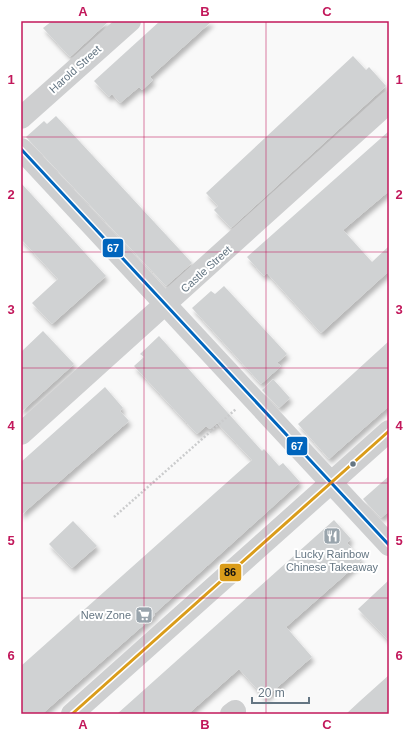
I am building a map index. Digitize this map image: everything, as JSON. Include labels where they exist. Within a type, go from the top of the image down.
[{"type":"street","name":"Harold Street","points":[[21,118],[130,21]]},
{"type":"street","name":"Castle Street","points":[[21,434],[389,102]]},
{"type":"street","points":[[21,149],[389,545]]},
{"type":"street","points":[[72,714],[389,431]]},
{"type":"path","points":[[114,517],[252,396]]},
{"type":"building","points":[[52,21],[109,21],[70,57],[43,28]]},
{"type":"building","points":[[160,21],[212,21],[150,77],[153,80],[142,90],[139,87],[120,103],[112,94],[109,97],[94,81]]},
{"type":"building","points":[[353,56],[366,70],[369,67],[386,86],[231,228],[214,210],[218,206],[206,193]]},
{"type":"building","points":[[56,116],[192,263],[166,286],[26,137],[44,121],[47,124]]},
{"type":"building","points":[[389,131],[389,191],[343,230],[372,262],[389,246],[389,271],[321,333],[267,273],[264,276],[247,257]]},
{"type":"building","points":[[21,183],[106,276],[52,324],[32,303],[58,279],[21,239]]},
{"type":"building","points":[[224,286],[287,354],[277,363],[281,366],[261,384],[192,308],[211,291],[215,294]]},
{"type":"building","points":[[43,331],[74,364],[21,412],[21,352]]},
{"type":"building","points":[[159,336],[262,451],[264,449],[279,466],[283,463],[300,482],[154,614],[155,615],[42,714],[21,714],[21,666],[252,460],[217,423],[210,429],[206,426],[197,434],[134,366],[144,357],[140,354]]},
{"type":"building","points":[[389,341],[389,406],[329,459],[298,424]]},
{"type":"building","points":[[273,379],[290,398],[279,408],[262,390]]},
{"type":"building","points":[[105,387],[123,408],[120,411],[129,421],[21,515],[21,462]]},
{"type":"building","points":[[389,476],[389,511],[381,518],[363,499]]},
{"type":"building","points":[[334,520],[351,539],[347,543],[362,560],[286,627],[312,657],[265,698],[239,669],[188,714],[117,714]]},
{"type":"building","points":[[73,521],[97,546],[72,568],[49,544]]},
{"type":"building","points":[[389,580],[389,641],[358,609]]},
{"type":"building","points":[[389,675],[389,714],[346,714],[360,701]]},
{"type":"transit line","name":"67","points":[[21,149],[389,545]]},
{"type":"transit line","name":"86","points":[[72,714],[389,431]]},
{"type":"place","name":"Lucky Rainbow Chinese Takeaway","points":[[332,536]]},
{"type":"place","name":"New Zone","points":[[144,615]]}]
